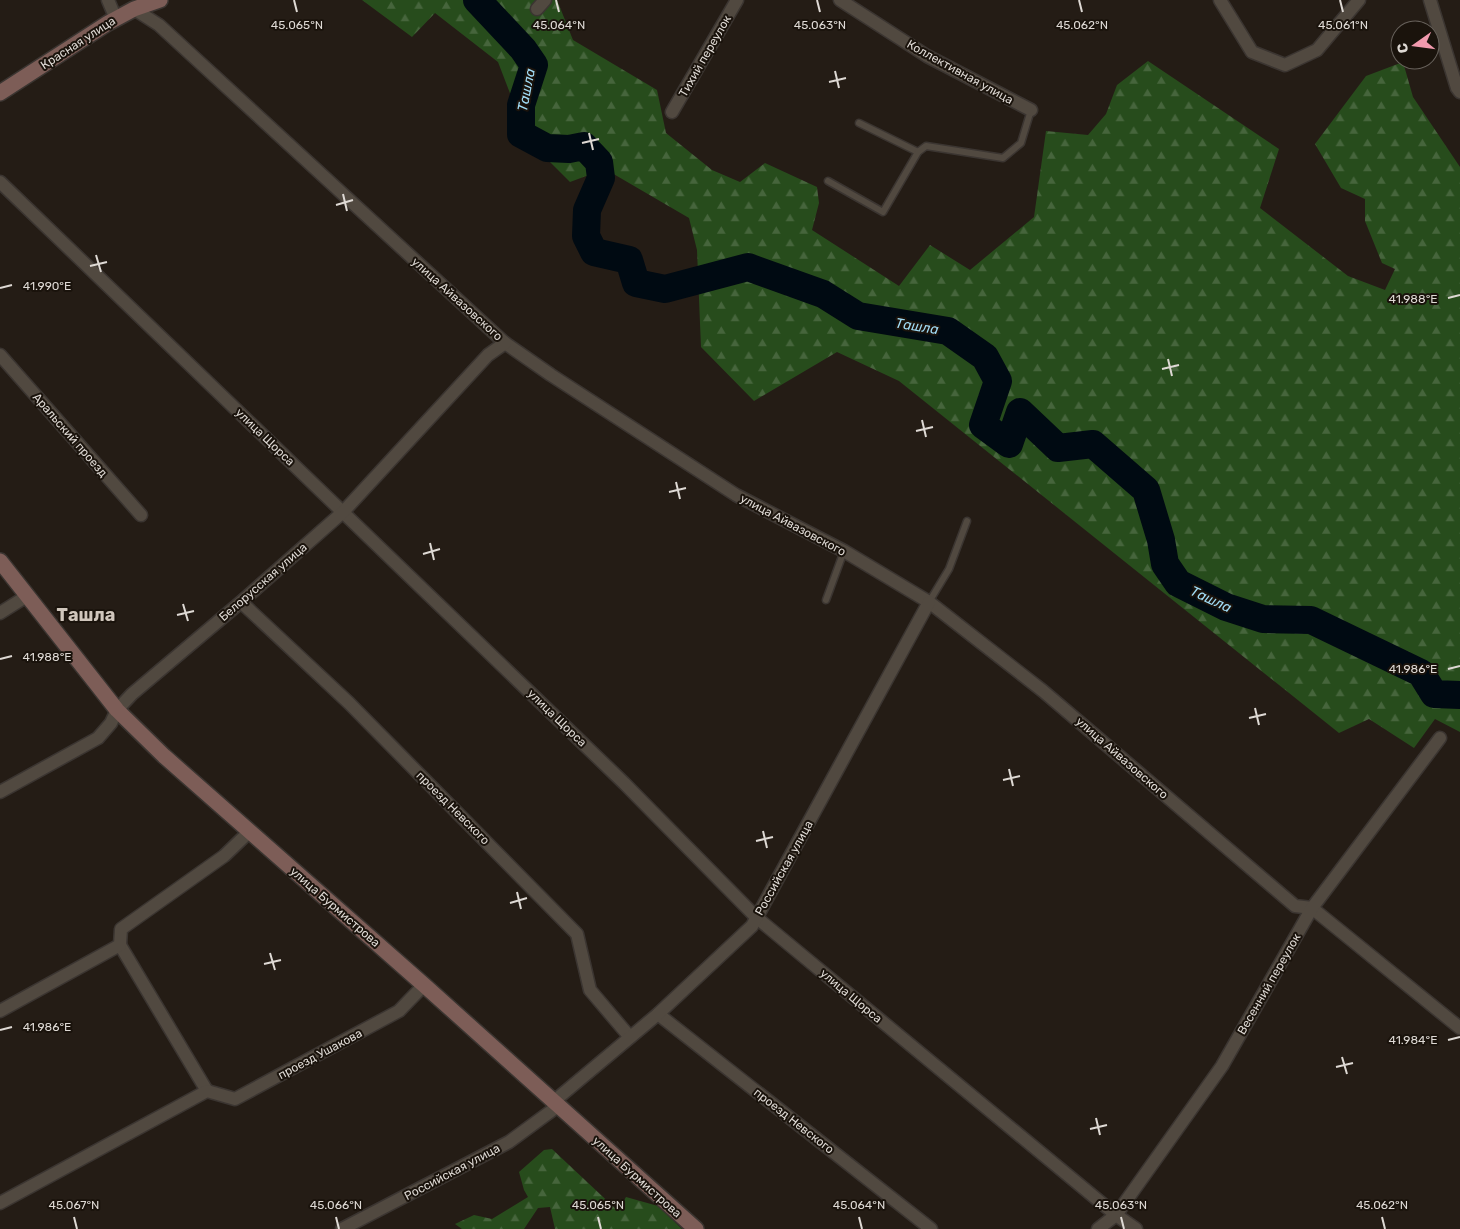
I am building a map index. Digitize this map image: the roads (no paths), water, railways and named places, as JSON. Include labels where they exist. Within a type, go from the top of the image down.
[{"type":"street","points":[[108,0],[116,18]]},
{"type":"street","name":"Красная улица","points":[[0,93],[116,18],[134,9],[160,0]]},
{"type":"street","name":"Тихий переулок","points":[[672,112],[737,0]]},
{"type":"street","name":"Коллективная улица","points":[[840,0],[927,56],[1031,110]]},
{"type":"street","points":[[1220,0],[1252,52],[1285,65],[1317,50],[1359,0]]},
{"type":"street","points":[[1430,0],[1457,88],[1460,92]]},
{"type":"street","name":"улица Айвазовского","points":[[134,9],[159,25],[505,343],[736,495],[844,551],[929,602],[1044,691],[1294,906],[1312,908],[1460,1028]]},
{"type":"street","name":"улица Щорса","points":[[0,182],[624,783],[757,918],[1116,1215],[1136,1229]]},
{"type":"street","name":"Белорусская улица","points":[[0,792],[98,738],[111,723],[117,710],[132,694],[241,602],[343,512],[488,355],[505,343]]},
{"type":"street","name":"Аральский проезд","points":[[0,355],[141,515]]},
{"type":"street","name":"улица Бурмистрова","points":[[0,561],[117,710],[164,756],[424,985],[696,1229]]},
{"type":"street","points":[[0,614],[27,596]]},
{"type":"street","name":"проезд Невского","points":[[241,602],[349,703],[577,934],[590,990],[630,1036]]},
{"type":"street","name":"Российская улица","points":[[342,1229],[357,1226],[509,1142],[555,1104],[630,1036],[658,1014],[752,926],[929,602]]},
{"type":"street","name":"Весенний переулок","points":[[1098,1229],[1116,1215],[1222,1066],[1312,908],[1440,738]]},
{"type":"street","points":[[0,1203],[207,1091],[120,945],[122,929],[224,856],[249,832]]},
{"type":"street","points":[[0,1011],[120,945]]},
{"type":"street","name":"проезд Ушакова","points":[[207,1091],[235,1099],[399,1011],[424,985]]},
{"type":"street","name":"проезд Невского","points":[[658,1014],[931,1229]]},
{"type":"lane","points":[[828,182],[883,212],[918,152],[926,146],[1003,158],[1021,143],[1031,110]]},
{"type":"lane","points":[[859,123],[918,152]]},
{"type":"lane","points":[[929,602],[949,569],[967,521]]},
{"type":"lane","points":[[826,600],[844,551]]},
{"type":"waterway","name":"Ташла","points":[[477,0],[523,49],[534,65],[521,105],[521,134],[547,148],[569,149],[584,146],[599,162],[601,178],[587,210],[586,236],[594,252],[629,260],[636,283],[665,289],[748,267],[823,294],[858,316],[948,331],[985,357],[998,381],[983,425],[1009,444],[1020,412],[1058,448],[1093,444],[1146,490],[1161,540],[1165,564],[1178,583],[1226,607],[1263,619],[1311,620],[1421,673],[1434,694],[1460,695]]},
{"type":"district","name":"Ташла","points":[[86,615]]}]
